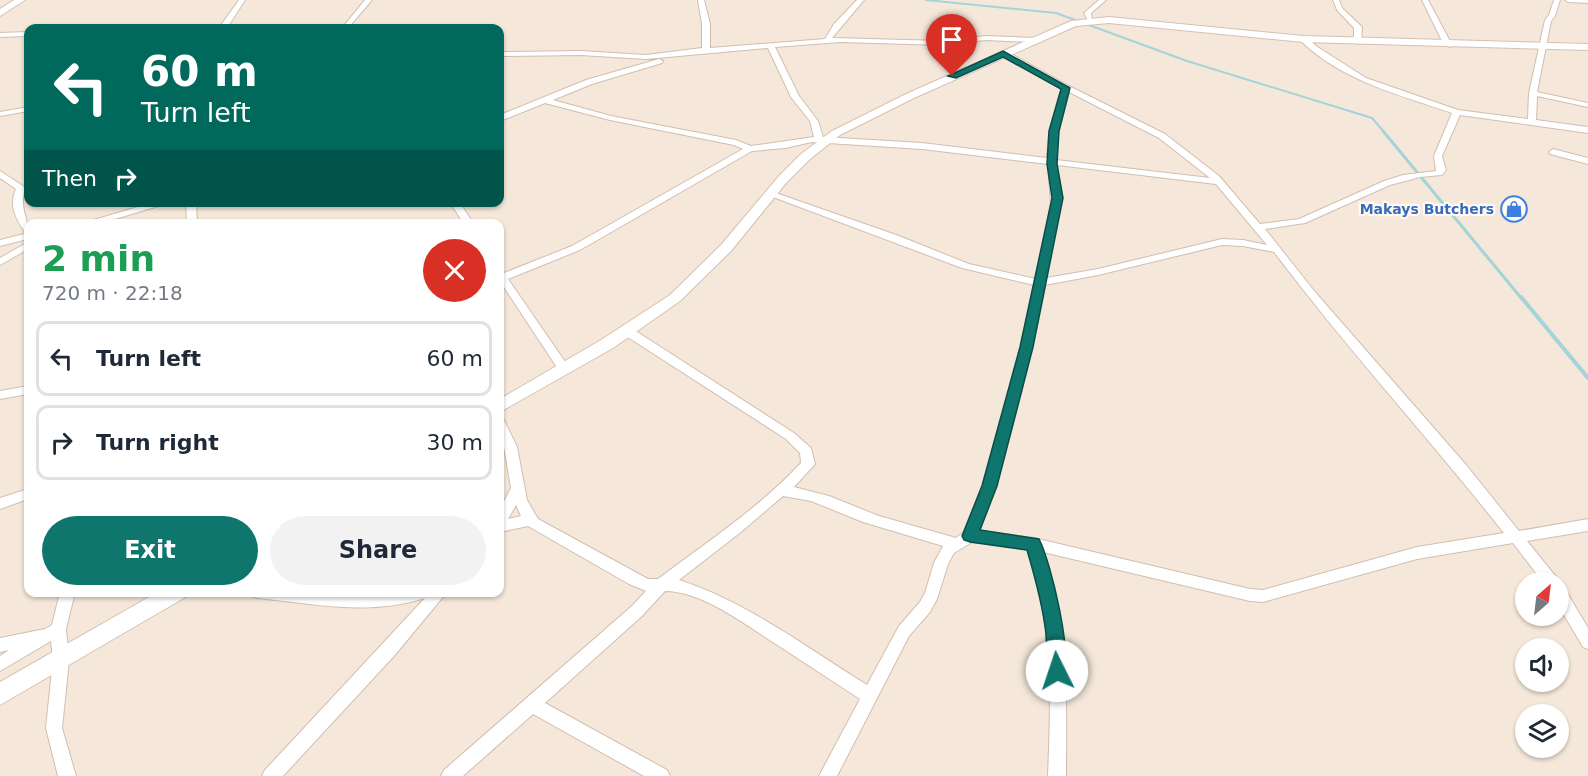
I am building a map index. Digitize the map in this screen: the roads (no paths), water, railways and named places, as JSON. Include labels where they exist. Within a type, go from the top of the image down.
[{"type":"street","points":[[0,13],[20,0]]},
{"type":"street","points":[[227,24],[242,0]]},
{"type":"street","points":[[348,24],[369,0]]},
{"type":"street","points":[[701,0],[706,24],[706,50]]},
{"type":"street","points":[[827,41],[837,26],[861,0]]},
{"type":"street","points":[[1090,20],[1087,13],[1103,0]]},
{"type":"street","points":[[1336,0],[1339,9],[1358,27],[1358,42]]},
{"type":"street","points":[[1425,0],[1448,45]]},
{"type":"street","points":[[1532,123],[1533,93],[1548,20],[1552,16],[1557,0]]},
{"type":"street","points":[[1568,0],[1588,1]]},
{"type":"street","points":[[504,404],[627,331],[675,298],[726,248],[770,194],[824,139],[865,117],[1064,26],[1090,20],[1109,20],[1304,39],[1448,45],[1588,47]]},
{"type":"street","points":[[0,35],[24,34]]},
{"type":"street","points":[[504,54],[581,53],[635,57],[858,39],[943,43],[986,38],[1032,40]]},
{"type":"street","points":[[1304,39],[1312,48],[1363,80],[1457,112],[1588,130]]},
{"type":"street","points":[[770,45],[795,97],[814,120],[824,139]]},
{"type":"street","points":[[1003,53],[1066,88],[1162,136],[1220,182],[1544,572]]},
{"type":"street","points":[[504,116],[589,82],[675,55]]},
{"type":"street","points":[[635,57],[639,67]]},
{"type":"street","points":[[828,776],[904,631],[925,607],[932,594],[941,563],[949,549],[964,540],[990,486],[1027,347],[1038,283],[1058,198],[1052,164],[1054,131],[1066,88]]},
{"type":"street","points":[[1533,93],[1588,105]]},
{"type":"street","points":[[545,100],[609,118],[736,143],[750,149]]},
{"type":"street","points":[[0,114],[24,110]]},
{"type":"street","points":[[1257,227],[1303,221],[1394,180],[1417,174],[1439,173],[1441,170],[1438,153],[1457,112]]},
{"type":"street","points":[[504,275],[576,248],[750,149],[824,139],[931,147],[1052,164],[1220,182]]},
{"type":"street","points":[[1553,152],[1588,162]]},
{"type":"street","points":[[0,174],[21,188],[16,198],[20,217],[24,224]]},
{"type":"street","points":[[770,194],[895,238],[966,266],[1038,283],[1098,272],[1222,242],[1243,243],[1278,250]]},
{"type":"street","points":[[104,219],[149,207]]},
{"type":"street","points":[[0,243],[24,237]]},
{"type":"street","points":[[0,262],[24,247]]},
{"type":"street","points":[[504,282],[564,369]]},
{"type":"street","points":[[450,776],[637,610],[662,584],[736,528],[808,464],[808,458],[801,445],[735,399],[627,331]]},
{"type":"street","points":[[0,395],[24,391]]},
{"type":"street","points":[[504,431],[511,445],[523,506],[530,520],[634,580],[648,585],[676,585],[703,594],[739,612],[871,697]]},
{"type":"street","points":[[504,514],[519,486]]},
{"type":"street","points":[[779,491],[789,490],[870,518],[964,540],[1034,544],[1250,595],[1263,596],[1418,554],[1588,525]]},
{"type":"street","points":[[0,504],[24,495]]},
{"type":"street","points":[[504,525],[530,520]]},
{"type":"street","points":[[1034,544],[1045,582],[1054,633],[1058,684],[1057,776]]},
{"type":"street","points":[[66,597],[54,631],[61,660],[54,728],[68,776]]},
{"type":"street","points":[[0,694],[168,597]]},
{"type":"street","points":[[314,597],[370,602],[408,597]]},
{"type":"street","points":[[271,776],[436,597]]},
{"type":"street","points":[[1569,610],[1588,642]]},
{"type":"street","points":[[0,645],[54,631]]},
{"type":"street","points":[[0,664],[54,631]]},
{"type":"street","points":[[532,705],[661,776]]},
{"type":"waterway","points":[[926,0],[1056,13],[1187,61],[1372,118],[1384,132]]},
{"type":"waterway","points":[[1383,131],[1522,299]]},
{"type":"waterway","points":[[1521,297],[1588,378]]},
{"type":"place","name":"Makays Butchers","points":[[1514,209]]}]
